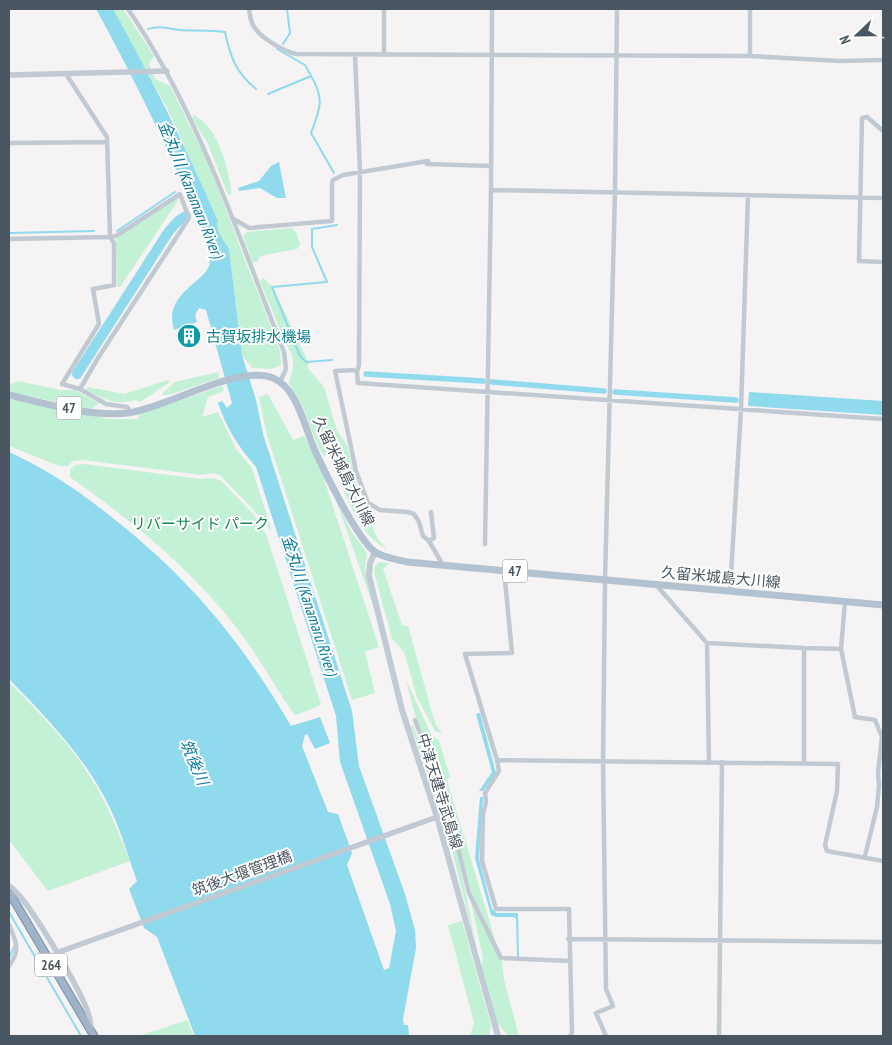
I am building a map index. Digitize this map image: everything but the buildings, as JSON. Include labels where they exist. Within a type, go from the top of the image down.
[{"type":"highway","name":"264","points":[[9,892],[93,1033]]},
{"type":"main road","name":"47","points":[[9,395],[84,411],[111,414],[130,412],[250,374],[271,377],[280,382]]},
{"type":"main road","name":"久留米城島大川線","points":[[280,382],[291,395],[315,451],[359,535],[375,552],[407,562],[443,566],[883,605]]},
{"type":"main road","name":"中津天建寺武島線","points":[[375,552],[370,563],[369,576],[402,710],[498,1036]]},
{"type":"street","points":[[128,9],[167,71],[209,158],[284,352],[286,369],[280,382]]},
{"type":"street","points":[[134,9],[134,17]]},
{"type":"street","points":[[249,9],[252,23],[257,31],[291,53],[355,55],[750,56],[814,61],[883,60]]},
{"type":"street","points":[[384,9],[384,55]]},
{"type":"street","points":[[485,544],[492,9]]},
{"type":"street","points":[[606,1036],[596,1013],[613,1006],[606,989],[603,762],[617,9]]},
{"type":"street","points":[[750,9],[750,56]]},
{"type":"street","points":[[355,55],[360,172],[358,383],[883,419]]},
{"type":"street","points":[[9,74],[102,74],[167,71]]},
{"type":"street","points":[[66,74],[107,137],[110,237],[114,243],[114,285],[93,289],[99,324],[62,384],[80,389],[106,404],[127,407],[130,412]]},
{"type":"street","points":[[883,131],[866,117],[862,118],[859,261],[883,262]]},
{"type":"street","points":[[9,143],[107,142]]},
{"type":"street","points":[[232,218],[248,228],[332,221],[333,180],[360,172],[428,160],[428,164],[491,166]]},
{"type":"street","points":[[490,190],[615,191],[883,198]]},
{"type":"street","points":[[9,239],[116,236],[180,194],[189,218],[80,389]]},
{"type":"street","points":[[730,591],[741,409],[748,195]]},
{"type":"street","points":[[357,372],[354,370],[335,371],[356,471],[364,495],[374,508],[414,514],[420,522],[423,536],[429,541],[443,566]]},
{"type":"street","points":[[429,541],[434,538],[431,512]]},
{"type":"street","points":[[504,570],[512,653],[465,654],[499,771],[485,793],[482,861],[496,909],[569,909],[568,939],[572,1033],[570,1036]]},
{"type":"street","points":[[657,586],[707,643],[709,763]]},
{"type":"street","points":[[845,602],[841,649],[854,717],[874,720],[882,737],[881,785],[865,856]]},
{"type":"street","points":[[707,643],[841,649]]},
{"type":"street","points":[[804,648],[804,763]]},
{"type":"street","points":[[415,720],[448,807],[468,893],[501,958],[569,961]]},
{"type":"street","points":[[497,760],[838,764],[837,791],[825,845],[827,851],[865,856],[883,861]]},
{"type":"street","points":[[719,1036],[722,762]]},
{"type":"street","name":"筑後大堰管理橋","points":[[58,952],[435,818]]},
{"type":"street","points":[[9,886],[21,898],[58,952],[86,1006],[93,1033]]},
{"type":"street","points":[[9,925],[18,945],[18,949],[9,966]]},
{"type":"street","points":[[568,939],[883,942]]},
{"type":"green space","points":[[113,9],[123,9],[154,56],[149,64],[155,79],[170,86],[206,158],[280,351],[281,365],[271,369],[252,368],[242,355],[229,249],[220,236],[217,225],[218,221],[169,112]]},
{"type":"green space","points":[[194,115],[203,122],[216,139],[225,161],[232,194],[228,195],[208,144],[192,118]]},
{"type":"green space","points":[[174,199],[179,199],[120,287],[117,287],[116,239]]},
{"type":"green space","points":[[291,228],[296,232],[300,244],[297,249],[260,256],[258,261],[253,263],[243,236],[247,232]]},
{"type":"green space","points":[[263,278],[273,287],[309,364],[307,367],[324,387],[337,431],[347,445],[360,496],[377,538],[387,549],[375,541],[358,521],[329,456],[324,456],[319,449],[303,407],[289,383],[293,358],[260,281]]},
{"type":"green space","points":[[218,372],[219,378],[169,395],[161,395],[175,382]]},
{"type":"green space","points":[[168,380],[170,382],[140,402],[135,400],[128,402],[110,401],[86,390],[88,387],[124,394]]},
{"type":"green space","points":[[18,381],[60,390],[75,390],[99,403],[93,408],[84,408],[9,392],[9,385]]},
{"type":"green space","points":[[222,386],[224,391],[208,397],[202,417],[218,412],[236,449],[252,468],[272,532],[221,476],[214,473],[202,475],[83,460],[73,461],[68,466],[59,466],[9,446],[9,399],[109,419],[139,419],[138,415]]},
{"type":"green space","points":[[268,394],[293,440],[304,436],[322,473],[379,647],[365,652],[375,693],[352,700],[266,432],[259,397]]},
{"type":"green space","name":"リバーサイド パーク","points":[[84,464],[201,479],[214,478],[221,481],[253,514],[266,534],[321,704],[319,706],[296,715],[293,713],[245,639],[207,593],[142,531],[70,477],[70,470],[75,465]]},
{"type":"green space","points":[[335,497],[351,531],[367,553],[365,568],[375,611]]},
{"type":"green space","points":[[379,562],[389,563],[383,569],[402,625],[408,626],[435,723],[442,734],[435,731],[417,697],[404,652],[392,639],[374,572],[375,566]]},
{"type":"green space","points":[[406,680],[432,736],[439,740],[450,777],[447,780],[496,943],[472,894],[449,806],[415,715]]},
{"type":"green space","points":[[9,682],[51,726],[80,762],[107,806],[130,861],[48,891],[9,840]]},
{"type":"green space","points":[[413,725],[446,810],[457,850],[477,950],[446,827],[411,726]]},
{"type":"green space","points":[[471,902],[502,963],[504,980],[519,1036],[509,1036],[497,1023],[481,966],[483,958]]},
{"type":"green space","points":[[462,921],[491,1025],[489,1036],[470,1036],[474,1023],[448,925]]},
{"type":"green space","points":[[187,1020],[194,1036],[139,1036]]},
{"type":"water","points":[[96,9],[113,9],[181,140],[218,221],[219,232],[229,249],[242,355],[256,400],[263,434],[352,711],[359,766],[405,894],[415,930],[416,948],[403,1019],[404,1025],[408,1025],[409,1036],[195,1036],[157,937],[144,928],[129,889],[137,881],[119,828],[105,798],[74,750],[9,679],[9,452],[37,466],[77,491],[142,542],[167,565],[191,589],[234,640],[254,667],[291,726],[320,717],[330,743],[315,749],[307,734],[302,746],[328,812],[338,814],[352,853],[347,865],[384,970],[389,968],[396,931],[390,904],[340,762],[336,716],[256,467],[234,437],[218,403],[222,401],[227,408],[232,403],[206,310],[199,308],[195,315],[197,322],[174,330],[172,317],[175,306],[180,297],[208,268],[210,261],[208,244],[198,217],[155,123]]},
{"type":"water","points":[[279,162],[286,198],[277,198],[260,188],[239,191],[238,188],[259,181],[271,166]]},
{"type":"water","points":[[749,392],[883,401],[883,415],[748,406]]},
{"type":"water","points":[[480,713],[496,773],[483,791],[479,791],[492,772],[476,714]]},
{"type":"water","points":[[480,797],[483,797],[479,859],[492,909],[497,913],[518,913],[519,957],[517,957],[516,919],[514,917],[496,917],[491,915],[475,858]]},
{"type":"waterway","points":[[283,44],[290,33],[287,9]]},
{"type":"waterway","points":[[148,29],[160,27],[225,32],[235,63],[243,77],[256,89]]},
{"type":"waterway","points":[[277,49],[305,65],[311,76]]},
{"type":"waterway","points":[[268,94],[311,76],[320,98],[319,110],[311,133],[334,173]]},
{"type":"waterway","name":"金丸川 (Kanamaru River)","points":[[117,231],[175,192]]},
{"type":"waterway","name":"金丸川 (Kanamaru River)","points":[[77,374],[169,231],[178,221],[186,216]]},
{"type":"waterway","points":[[332,360],[306,362],[300,356],[272,287],[327,282],[312,247],[312,229],[337,225]]},
{"type":"waterway","points":[[9,233],[94,231]]},
{"type":"waterway","points":[[366,374],[483,381]]},
{"type":"waterway","points":[[492,382],[604,391]]},
{"type":"waterway","points":[[615,392],[736,400]]},
{"type":"waterway","points":[[9,912],[81,1036]]},
{"type":"waterway","points":[[9,958],[14,947]]},
{"type":"place","name":"古賀坂排水機場","points":[[189,336]]},
{"type":"water label","name":"筑後川","points":[[195,762]]}]
